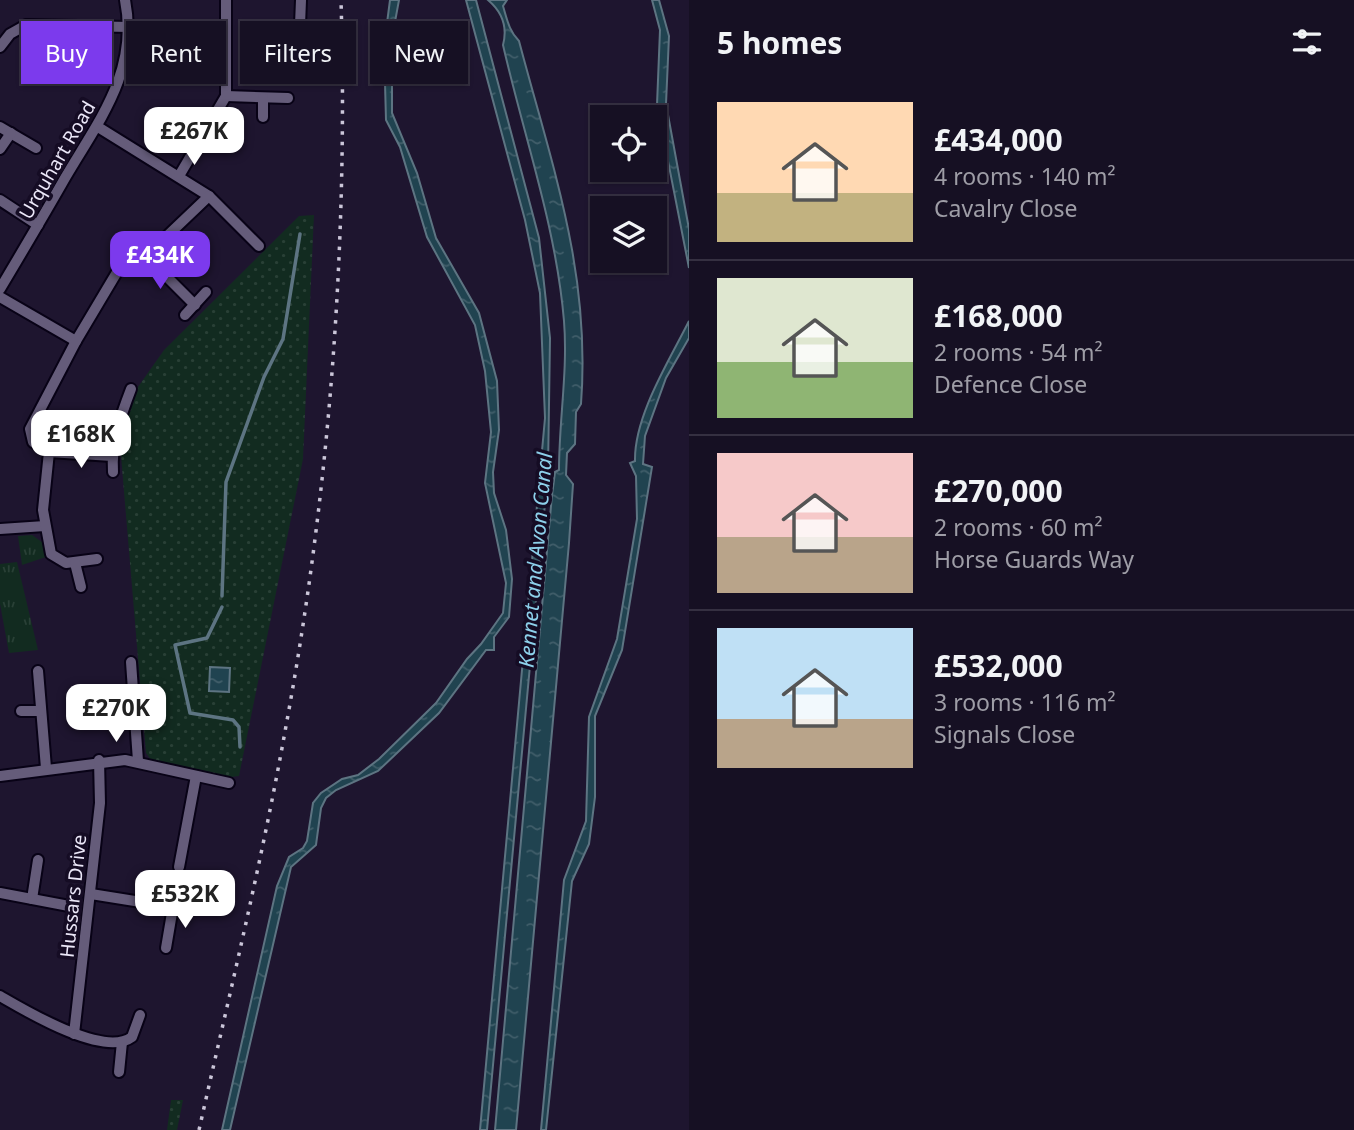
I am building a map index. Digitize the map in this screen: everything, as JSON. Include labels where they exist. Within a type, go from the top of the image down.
[{"type":"street","name":"Urquhart Road","points":[[125,0],[129,21]]},
{"type":"street","points":[[179,176],[226,96],[226,0]]},
{"type":"street","points":[[300,21],[301,0]]},
{"type":"street","points":[[0,47],[10,34],[26,25],[126,27]]},
{"type":"street","name":"Urquhart Road","points":[[0,289],[98,127],[119,78],[126,46]]},
{"type":"street","points":[[226,96],[288,98]]},
{"type":"street","points":[[263,98],[263,117]]},
{"type":"street","points":[[0,127],[36,148]]},
{"type":"street","points":[[98,127],[209,195],[259,246]]},
{"type":"street","points":[[0,149],[11,133]]},
{"type":"street","points":[[146,256],[209,195]]},
{"type":"street","points":[[0,200],[38,225]]},
{"type":"street","points":[[112,456],[49,452],[33,442],[30,429],[76,341],[126,257],[133,254],[146,256],[195,305]]},
{"type":"street","points":[[184,315],[206,292]]},
{"type":"street","points":[[0,297],[76,341]]},
{"type":"street","points":[[113,472],[112,456],[121,414],[131,389]]},
{"type":"street","points":[[49,452],[43,492],[45,526],[51,554],[62,563],[97,559]]},
{"type":"street","points":[[0,529],[45,526]]},
{"type":"street","points":[[75,563],[81,587]]},
{"type":"street","points":[[131,662],[138,761]]},
{"type":"street","points":[[38,671],[46,768]]},
{"type":"street","points":[[21,711],[40,711]]},
{"type":"street","points":[[0,776],[99,760],[138,761],[148,766],[229,783]]},
{"type":"street","name":"Hussars Drive","points":[[74,1034],[100,803],[99,760]]},
{"type":"street","points":[[180,867],[196,776]]},
{"type":"street","points":[[32,899],[38,860]]},
{"type":"street","points":[[0,893],[69,905]]},
{"type":"street","points":[[90,894],[191,910]]},
{"type":"street","points":[[166,948],[173,907]]},
{"type":"street","points":[[0,996],[52,1026],[74,1034],[122,1042],[134,1034],[140,1015]]},
{"type":"street","points":[[118,1072],[122,1042]]},
{"type":"green space","points":[[314,215],[303,459],[239,776],[231,777],[151,760],[146,753],[121,456],[125,419],[133,394],[164,350],[299,216]]},
{"type":"green space","points":[[32,535],[42,542],[46,557],[22,565],[18,536]]},
{"type":"green space","points":[[17,562],[38,650],[9,653],[0,604],[0,564]]},
{"type":"green space","points":[[171,1100],[183,1100],[177,1130],[167,1130]]},
{"type":"water","points":[[390,0],[399,0],[395,21],[387,21]]},
{"type":"water","name":"Kennet and Avon Canal","points":[[466,0],[476,0],[539,238],[550,338],[548,471],[487,1130],[480,1130],[545,418],[540,293],[525,220]]},
{"type":"water","points":[[488,0],[507,0],[503,6],[511,29],[519,41],[556,176],[574,264],[583,356],[581,404],[576,412],[575,444],[567,453],[566,475],[573,484],[569,543],[516,1130],[495,1130],[552,495],[555,472],[559,470],[565,340],[554,251],[503,45],[504,25],[497,9]]},
{"type":"water","points":[[652,0],[659,0],[669,36],[666,105],[657,105],[660,30]]},
{"type":"water","points":[[385,84],[392,84],[392,113],[417,173],[436,238],[479,313],[497,381],[499,430],[493,472],[494,493],[506,530],[512,579],[509,617],[494,637],[494,650],[486,650],[439,713],[378,771],[336,790],[326,798],[321,808],[316,845],[291,867],[230,1130],[222,1130],[277,886],[289,857],[303,848],[307,841],[313,803],[321,793],[342,779],[358,775],[379,759],[436,703],[503,613],[506,583],[485,483],[491,432],[485,371],[475,325],[427,237],[400,147],[386,120]]},
{"type":"water","points":[[667,109],[689,229],[689,268],[667,156]]},
{"type":"water","points":[[689,321],[689,338],[666,378],[645,436],[643,464],[652,467],[622,650],[595,716],[595,797],[589,844],[572,881],[546,1130],[541,1130],[564,880],[586,821],[589,717],[617,639],[637,519],[636,476],[630,463],[635,461],[636,444],[646,407]]},
{"type":"water","points":[[210,667],[230,668],[229,692],[209,691]]},
{"type":"waterway","points":[[222,596],[226,482],[264,377],[283,339],[300,234]]},
{"type":"waterway","points":[[222,607],[207,638],[175,645],[190,713],[233,720],[239,727],[240,747]]},
{"type":"railway","points":[[199,1130],[277,777],[314,546],[325,455],[338,273],[342,182],[341,0]]}]
